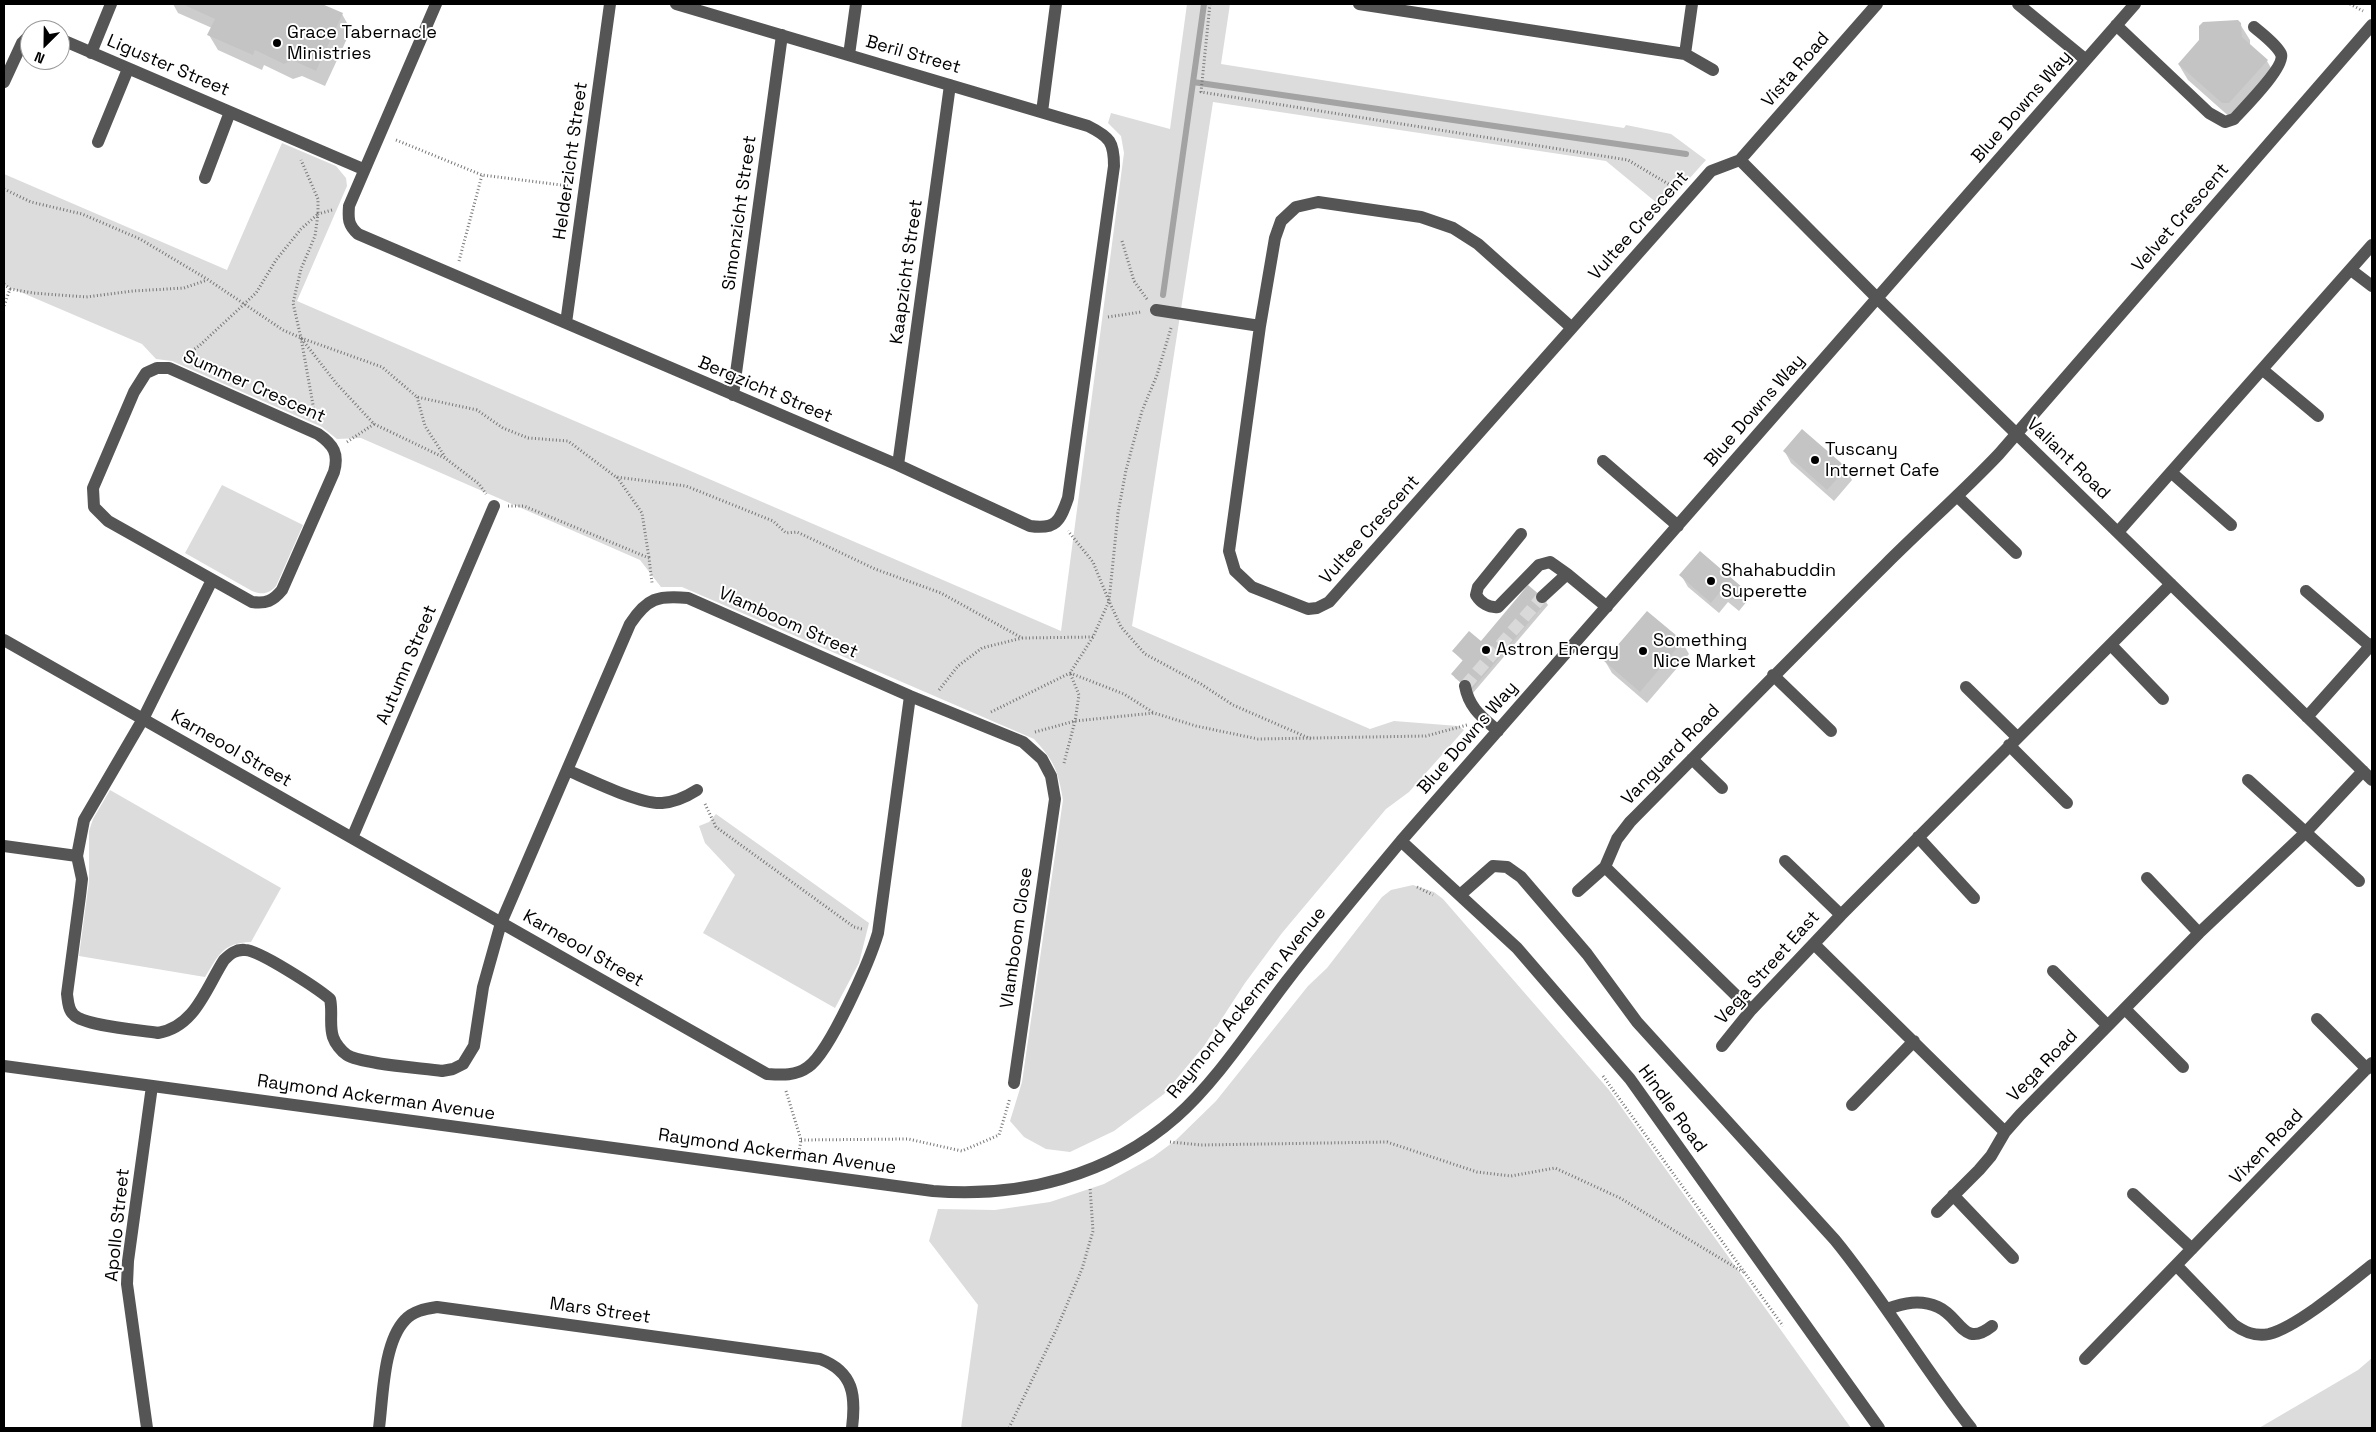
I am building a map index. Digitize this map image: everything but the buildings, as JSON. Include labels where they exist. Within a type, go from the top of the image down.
[{"type":"street","name":"Liguster Street","points":[[91,53],[111,4]]},
{"type":"street","points":[[349,206],[363,169],[436,4]]},
{"type":"street","name":"Helderzicht Street","points":[[566,322],[610,4]]},
{"type":"street","name":"Beril Street","points":[[676,4],[1042,112],[1088,126],[1105,134],[1114,148],[1114,166],[1093,319]]},
{"type":"street","points":[[849,55],[856,4]]},
{"type":"street","points":[[1042,112],[1056,4]]},
{"type":"street","points":[[1359,4],[1685,54],[1713,70]]},
{"type":"street","points":[[1685,54],[1692,4]]},
{"type":"street","name":"Vista Road","points":[[1740,160],[1878,4]]},
{"type":"street","points":[[2018,4],[2086,60]]},
{"type":"street","name":"Blue Downs Way","points":[[1401,841],[2135,4]]},
{"type":"street","points":[[2116,25],[2210,113],[2225,122],[2234,119],[2275,72],[2281,60],[2280,53],[2254,27]]},
{"type":"street","name":"Velvet Crescent","points":[[2017,434],[2372,26]]},
{"type":"street","name":"Simonzicht Street","points":[[733,395],[782,35]]},
{"type":"street","name":"Liguster Street","points":[[70,44],[363,169]]},
{"type":"street","points":[[4,82],[20,47]]},
{"type":"street","points":[[98,142],[128,69]]},
{"type":"street","name":"Kaapzicht Street","points":[[898,465],[950,85]]},
{"type":"street","name":"Liguster Street","points":[[205,178],[230,112]]},
{"type":"street","name":"Vultee Crescent","points":[[1572,328],[1478,244],[1453,228],[1421,217],[1318,202],[1296,207],[1281,221],[1275,238],[1260,326],[1229,551],[1231,562],[1239,576],[1252,587],[1308,609],[1323,605],[1334,597],[1711,171],[1740,160]]},
{"type":"street","name":"Valiant Road","points":[[1740,160],[1878,299],[2368,776]]},
{"type":"street","name":"Bergzicht Street","points":[[349,206],[348,222],[358,234],[898,465],[1030,526],[1044,528],[1054,525]]},
{"type":"street","points":[[2118,532],[2372,245]]},
{"type":"street","points":[[2351,270],[2372,286]]},
{"type":"street","points":[[1156,310],[1260,326]]},
{"type":"street","points":[[1054,525],[1063,512],[1068,498],[1093,319]]},
{"type":"street","name":"Summer Crescent","points":[[157,368],[168,368],[318,434],[330,442],[336,450],[338,461],[282,590],[275,599],[264,604],[252,602],[108,521],[94,507],[94,488],[139,381],[146,373],[157,368]]},
{"type":"street","points":[[2263,370],[2318,416]]},
{"type":"street","name":"Vanguard Road","points":[[1578,891],[1605,867],[1609,853],[1624,828],[1893,557],[1958,497],[2017,434]]},
{"type":"street","points":[[1603,461],[1678,526]]},
{"type":"street","points":[[2172,473],[2230,525]]},
{"type":"street","points":[[1958,497],[2016,553]]},
{"type":"street","name":"Autumn Street","points":[[352,838],[494,506]]},
{"type":"street","points":[[1521,534],[1478,587],[1476,595],[1481,601],[1492,608],[1498,607],[1544,562],[1555,564],[1607,607]]},
{"type":"street","points":[[1542,597],[1567,574]]},
{"type":"street","points":[[212,580],[143,719],[87,814],[80,834],[77,856],[82,879],[67,994],[68,1005],[73,1015],[84,1022],[158,1033],[170,1031],[182,1024],[190,1016],[224,960],[232,953],[245,950],[260,955],[330,998],[332,1036],[337,1046],[347,1055],[360,1059],[442,1071],[453,1069],[463,1064],[474,1046],[483,987],[501,923],[630,624],[639,610],[654,599]]},
{"type":"street","name":"Vega Street East","points":[[1722,1046],[1751,1010],[1841,915],[2171,584]]},
{"type":"street","points":[[2306,591],[2371,645],[2307,717]]},
{"type":"street","name":"Vlamboom Street","points":[[654,599],[668,596],[688,598],[910,696],[1024,742],[1042,759],[1051,776],[1055,799]]},
{"type":"street","name":"Karneool Street","points":[[4,640],[767,1074],[782,1076]]},
{"type":"street","points":[[2111,645],[2163,700]]},
{"type":"street","points":[[1774,675],[1831,731]]},
{"type":"street","points":[[1465,686],[1467,698],[1472,708],[1498,731]]},
{"type":"street","points":[[1966,687],[2067,803]]},
{"type":"street","points":[[782,1076],[794,1074],[809,1067],[821,1053],[871,957],[878,933],[910,696]]},
{"type":"street","points":[[1692,759],[1722,788]]},
{"type":"street","points":[[567,770],[642,799],[660,803],[680,800],[697,790]]},
{"type":"street","name":"Vega Road","points":[[1937,1212],[1990,1156],[2005,1132],[2107,1025],[2199,933],[2368,776]]},
{"type":"street","points":[[2248,780],[2359,882]]},
{"type":"street","name":"Vlamboom Close","points":[[1014,1082],[1055,799]]},
{"type":"street","points":[[1918,837],[1974,898]]},
{"type":"street","name":"Hindle Road","points":[[1401,841],[1517,948],[1630,1079],[1879,1428]]},
{"type":"street","name":"Raymond Ackerman Avenue","points":[[4,1066],[933,1191],[1005,1192],[1045,1184],[1089,1171],[1147,1140],[1177,1117],[1203,1090],[1298,965],[1401,841]]},
{"type":"street","points":[[4,846],[77,856]]},
{"type":"street","name":"Vega Street East","points":[[1785,861],[1841,915]]},
{"type":"street","points":[[1460,894],[1492,866],[1499,865],[1514,870],[1586,954],[1637,1022],[1835,1240],[1887,1308],[1943,1392],[1971,1428]]},
{"type":"street","points":[[1605,867],[1751,1010]]},
{"type":"street","points":[[2147,878],[2199,933]]},
{"type":"street","points":[[1814,944],[2005,1132]]},
{"type":"street","points":[[2054,971],[2107,1025]]},
{"type":"street","points":[[2125,1009],[2183,1067]]},
{"type":"street","name":"Vixen Road","points":[[2085,1359],[2370,1066],[2317,1019]]},
{"type":"street","points":[[1852,1105],[1914,1041]]},
{"type":"street","name":"Apollo Street","points":[[147,1428],[127,1284],[128,1260],[152,1086]]},
{"type":"street","points":[[2133,1194],[2192,1249]]},
{"type":"street","points":[[1953,1195],[2013,1258]]},
{"type":"street","points":[[2176,1265],[2233,1324],[2244,1332],[2255,1335],[2270,1334],[2291,1324],[2372,1265]]},
{"type":"street","points":[[1887,1308],[1914,1302],[1936,1306],[1945,1311],[1969,1334],[1976,1336],[1992,1326]]},
{"type":"street","name":"Mars Street","points":[[379,1428],[390,1353],[395,1334],[406,1319],[413,1314],[420,1310],[437,1307],[820,1359],[838,1368],[851,1386],[854,1398],[852,1428]]},
{"type":"path","points":[[1210,4],[1201,92],[1628,160],[1689,196]]},
{"type":"path","points":[[379,133],[482,175],[585,188]]},
{"type":"path","points":[[302,143],[299,156],[318,199],[318,214],[315,236],[301,269],[293,303],[318,434]]},
{"type":"path","points":[[455,275],[482,175]]},
{"type":"path","points":[[4,190],[31,202],[82,214],[140,240],[207,279],[283,330],[300,338],[382,366],[417,397],[477,410],[503,428],[528,438],[568,441],[616,477],[642,513],[654,599]]},
{"type":"path","points":[[168,368],[199,346],[256,293],[276,260],[301,229],[318,214],[349,206]]},
{"type":"path","points":[[1093,319],[1156,310],[1134,281],[1121,240]]},
{"type":"path","points":[[4,284],[10,289],[33,294],[86,297],[133,291],[184,288],[207,279]]},
{"type":"path","points":[[4,306],[10,289]]},
{"type":"path","points":[[975,721],[1070,673],[1093,637],[1109,601],[1118,513],[1126,470],[1142,411],[1157,375],[1176,313]]},
{"type":"path","points":[[300,338],[374,424],[445,458],[479,484],[494,506],[524,506],[649,558]]},
{"type":"path","points":[[417,397],[425,426],[445,458]]},
{"type":"path","points":[[336,450],[374,424]]},
{"type":"path","points":[[616,477],[686,486],[773,521],[786,533],[797,532],[875,569],[941,593],[1022,638]]},
{"type":"path","points":[[1054,525],[1070,532],[1093,562],[1121,627],[1146,654],[1201,684],[1233,705],[1312,738]]},
{"type":"path","points":[[929,703],[958,666],[982,648],[1022,638],[1093,637]]},
{"type":"path","points":[[1070,673],[1124,694],[1154,713],[1196,726],[1258,739],[1426,736],[1472,724]]},
{"type":"path","points":[[1063,765],[1075,720],[1079,695],[1070,673]]},
{"type":"path","points":[[1024,742],[1038,729],[1075,720],[1154,713]]},
{"type":"path","points":[[697,790],[716,827],[854,927],[878,933]]},
{"type":"path","points":[[1417,887],[1440,901]]},
{"type":"path","points":[[1147,1140],[1201,1144],[1387,1142],[1477,1172],[1511,1176],[1555,1168],[1620,1198],[1745,1273],[1599,1071]]},
{"type":"path","points":[[782,1076],[801,1140],[799,1152]]},
{"type":"path","points":[[801,1140],[908,1139],[962,1151],[999,1134],[1014,1082]]},
{"type":"path","points":[[1009,1428],[1057,1328],[1082,1270],[1093,1231],[1089,1171]]},
{"type":"shaded area","points":[[1187,4],[1230,4],[1221,64],[1624,128],[1626,125],[1671,134],[1706,160],[1663,208],[1606,161],[1213,102],[1132,626],[1370,729],[1394,721],[1458,726],[1464,730],[1409,792],[1386,809],[1282,933],[1245,983],[1204,1046],[1164,1094],[1114,1131],[1070,1152],[1046,1149],[1024,1137],[1010,1121],[1022,1082],[1063,800],[1054,766],[1034,739],[682,587],[661,587],[640,560],[361,438],[337,439],[322,427],[172,361],[156,359],[142,344],[4,285],[4,174],[227,270],[282,143],[336,166],[346,178],[347,186],[297,301],[1061,631],[1124,153],[1121,136],[1108,123],[1111,113],[1170,129]]},
{"type":"shaded area","points":[[222,485],[303,525],[276,586],[271,591],[259,593],[252,591],[185,553]]},
{"type":"shaded area","points":[[110,790],[281,888],[251,942],[227,948],[218,957],[205,977],[79,956],[89,881],[89,831],[93,819]]},
{"type":"shaded area","points":[[716,814],[869,923],[859,963],[835,1008],[703,933],[735,875],[705,843],[699,826],[709,822]]},
{"type":"shaded area","points":[[1413,885],[1434,892],[1443,899],[1609,1090],[1851,1428],[961,1428],[978,1305],[929,1241],[938,1209],[995,1210],[1050,1202],[1104,1184],[1153,1157],[1176,1140],[1216,1101],[1308,986],[1327,968],[1382,897],[1391,890]]},
{"type":"shaded area","points":[[2372,1358],[2372,1428],[2259,1428],[2358,1370]]},
{"type":"waterway","points":[[1163,295],[1204,4]]},
{"type":"waterway","points":[[1193,82],[1686,154]]},
{"type":"tunnel","points":[[1465,686],[1542,597]]},
{"type":"place","name":"Grace Tabernacle Ministries","points":[[277,43]]},
{"type":"place","name":"Tuscany Internet Cafe","points":[[1815,460]]},
{"type":"place","name":"Shahabuddin Superette","points":[[1711,581]]},
{"type":"place","name":"Astron Energy","points":[[1486,650]]},
{"type":"place","name":"Something Nice Market","points":[[1643,651]]}]
